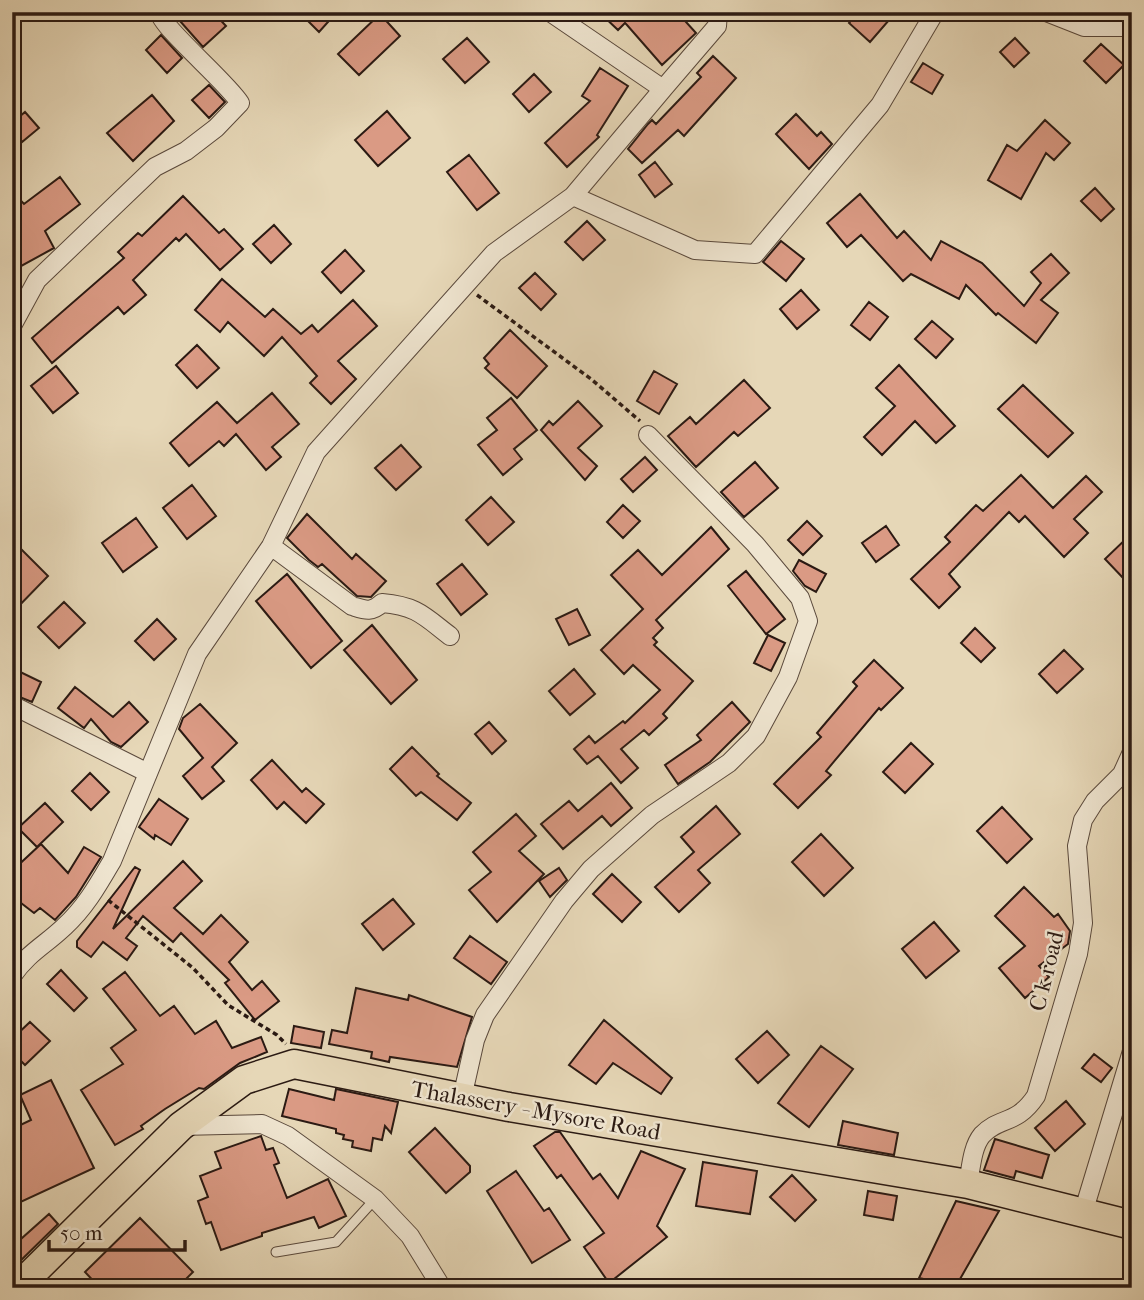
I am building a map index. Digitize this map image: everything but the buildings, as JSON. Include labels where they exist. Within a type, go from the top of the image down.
[{"type":"main road","name":"Thalassery - Mysore Road","points":[[17,1288],[181,1126],[244,1080],[281,1066],[307,1065],[461,1098],[968,1184],[1132,1225]]},
{"type":"street","points":[[12,326],[37,280],[155,167],[186,150],[216,128],[240,103],[202,59],[167,27],[159,12]]},
{"type":"street","points":[[550,12],[663,89]]},
{"type":"street","points":[[12,976],[28,954],[62,929],[83,908],[112,861],[146,772],[197,654],[271,546],[316,452],[494,253],[573,195],[718,26],[718,12]]},
{"type":"street","points":[[573,195],[695,250],[755,254],[880,105],[934,12]]},
{"type":"street","points":[[1046,12],[1084,27],[1132,27]]},
{"type":"street","points":[[461,1098],[475,1040],[485,1014],[564,901],[591,869],[652,815],[729,763],[756,736],[788,677],[808,621],[800,598],[755,544],[648,435]]},
{"type":"street","points":[[271,546],[352,606],[366,611],[374,610],[383,603],[406,606],[422,611],[450,636]]},
{"type":"street","points":[[12,705],[146,772]]},
{"type":"street","name":"C k road","points":[[968,1184],[974,1153],[982,1136],[1025,1113],[1036,1096],[1078,954],[1083,923],[1077,846],[1083,820],[1095,801],[1122,774],[1132,752]]},
{"type":"street","points":[[1083,1213],[1132,1051]]},
{"type":"street","points":[[181,1126],[262,1125],[288,1136],[375,1199],[410,1236],[442,1288]]},
{"type":"lane","points":[[276,1252],[336,1242],[375,1199]]},
{"type":"path","points":[[464,285],[591,379],[642,423],[648,435]]},
{"type":"path","points":[[95,889],[193,968],[228,1005],[276,1035],[307,1065]]}]
